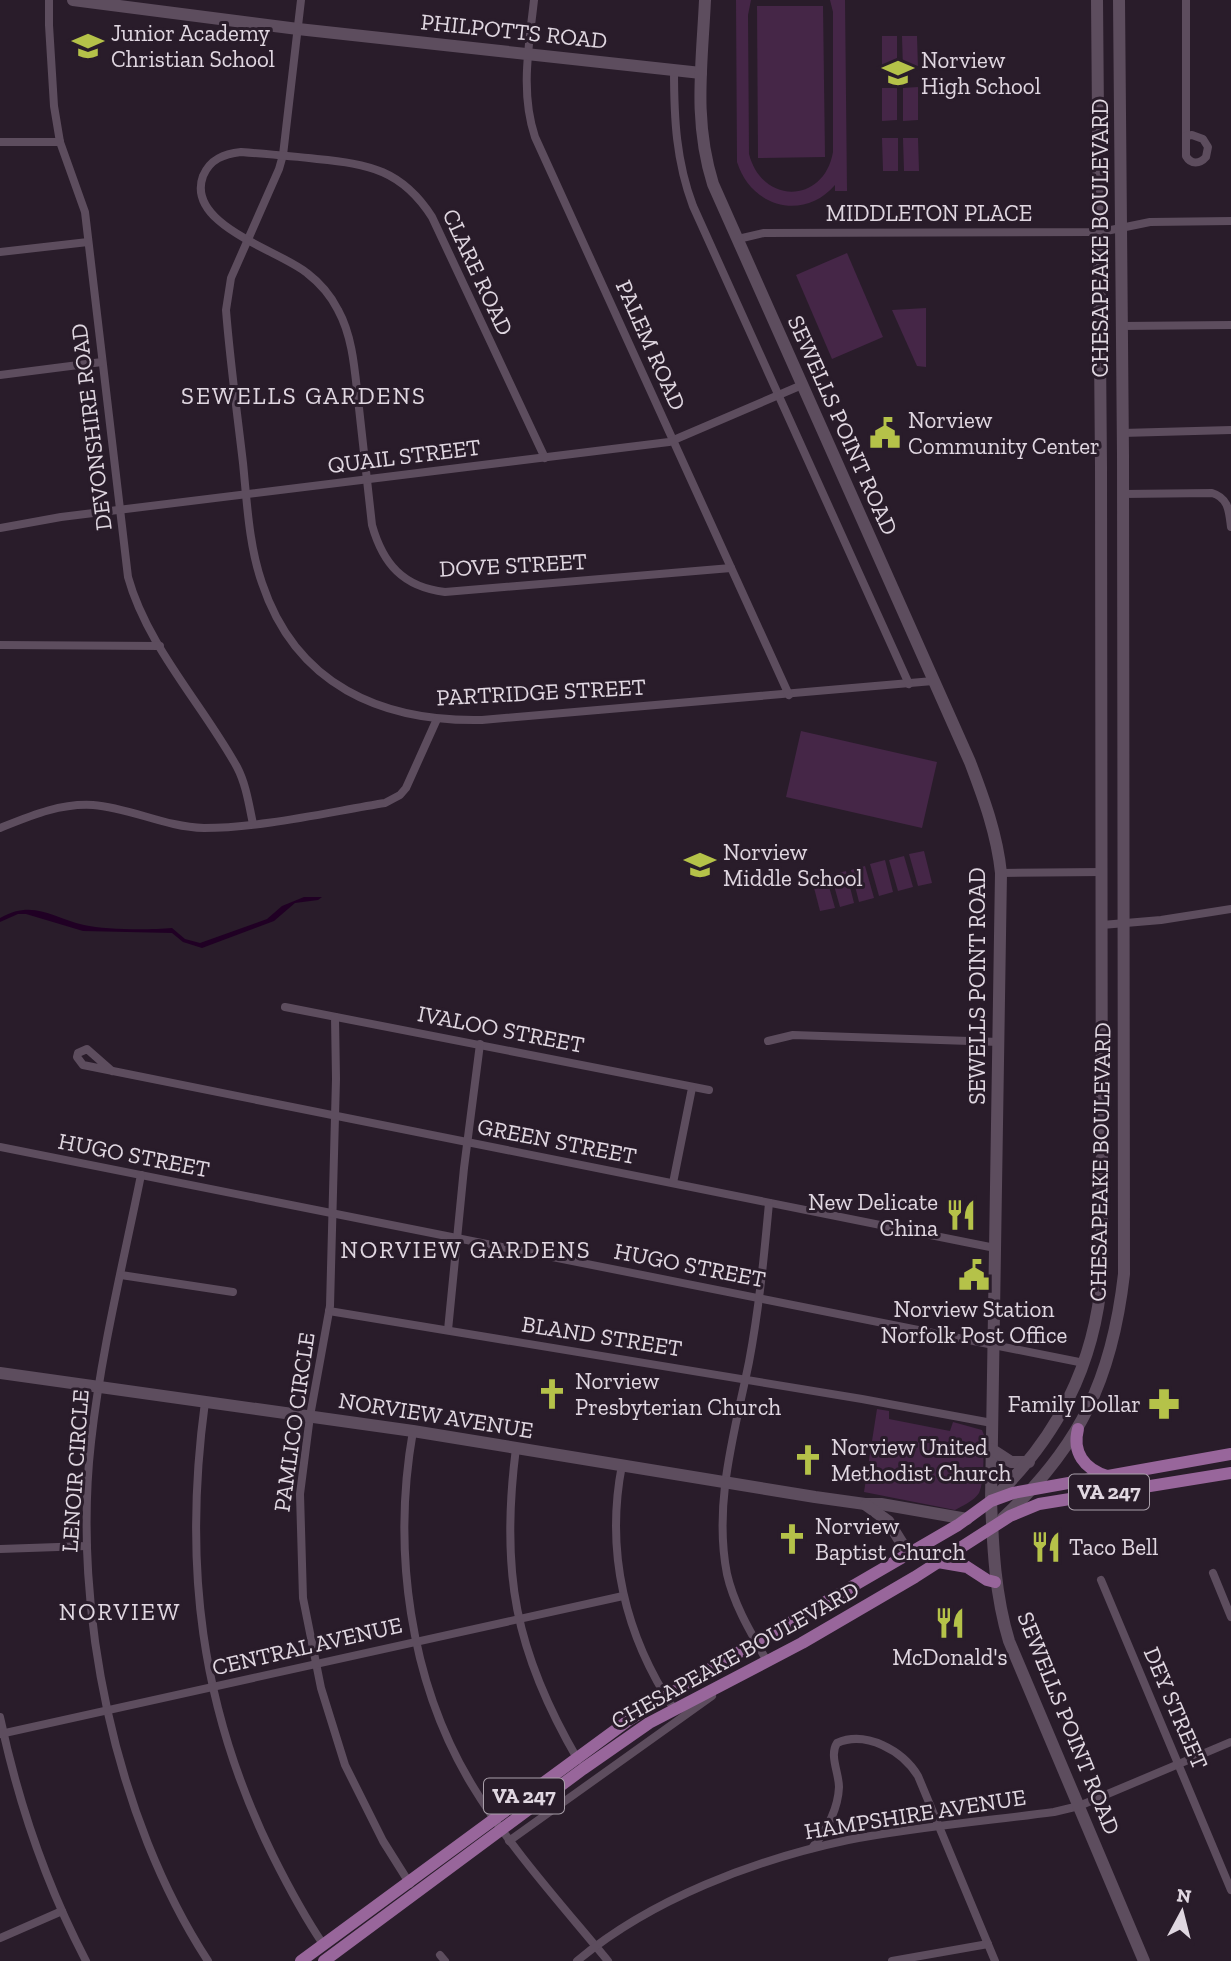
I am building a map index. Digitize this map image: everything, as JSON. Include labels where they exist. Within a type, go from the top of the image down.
[{"type":"main road","name":"PHILPOTTS ROAD","points":[[73,0],[298,29],[701,73]]},
{"type":"main road","name":"SEWELLS POINT ROAD","points":[[705,0],[700,120],[705,158],[713,184],[985,802],[998,849],[1001,873],[991,1449],[995,1582],[1009,1641],[1144,1961]]},
{"type":"main road","name":"CHESAPEAKE BOULEVARD","points":[[324,1961],[412,1887],[580,1763],[665,1696],[909,1555],[991,1501],[1029,1462],[1061,1415],[1084,1363],[1098,1312],[1102,1274],[1097,0]]},
{"type":"main road","name":"CHESAPEAKE BOULEVARD","points":[[580,1763],[674,1709],[767,1661],[992,1528],[1033,1489],[1063,1451],[1090,1406],[1109,1359],[1124,1274],[1119,0]]},
{"type":"main road","points":[[1102,1274],[1124,1274]]},
{"type":"main road","name":"NORVIEW AVENUE","points":[[0,1373],[413,1431],[726,1483],[865,1504],[881,1504],[967,1519]]},
{"type":"main road","points":[[1078,1429],[1076,1440],[1079,1456],[1091,1470],[1107,1476]]},
{"type":"main road","points":[[991,1449],[1011,1462],[1029,1462]]},
{"type":"main road","name":"VA 247","points":[[991,1501],[1033,1489],[1231,1454]]},
{"type":"main road","name":"VA 247","points":[[992,1528],[1025,1508],[1039,1504],[1231,1473]]},
{"type":"main road","points":[[865,1504],[888,1521],[909,1555]]},
{"type":"main road","points":[[938,1562],[967,1567],[986,1580],[995,1582]]},
{"type":"main road","name":"CHESAPEAKE BOULEVARD","points":[[301,1961],[412,1887]]},
{"type":"street","name":"DEVONSHIRE ROAD","points":[[49,0],[54,106],[60,142],[81,198],[88,242],[128,577],[132,593],[160,646],[237,768],[253,824]]},
{"type":"street","name":"PARTRIDGE STREET","points":[[301,0],[283,155],[231,278],[226,310],[255,558],[261,582],[279,624],[301,652],[321,673],[356,696],[395,712],[437,719],[482,720],[933,681]]},
{"type":"street","name":"PALEM ROAD","points":[[534,0],[526,106],[535,136],[789,695]]},
{"type":"street","points":[[1186,0],[1186,136]]},
{"type":"street","name":"SEWELLS POINT ROAD","points":[[674,71],[675,137],[685,186],[909,684]]},
{"type":"street","points":[[0,142],[60,142]]},
{"type":"street","name":"CLARE ROAD","points":[[247,239],[218,222],[202,198],[202,180],[212,162],[229,153],[283,155],[371,167],[398,180],[421,200],[438,228],[544,458]]},
{"type":"street","name":"MIDDLETON PLACE","points":[[738,239],[764,233],[1099,231],[1150,222],[1231,221]]},
{"type":"street","name":"DOVE STREET","points":[[247,239],[307,273],[329,295],[338,309],[350,341],[372,525],[381,552],[405,579],[433,590],[505,588],[731,568]]},
{"type":"street","points":[[0,252],[88,242]]},
{"type":"street","points":[[1121,326],[1231,325]]},
{"type":"street","points":[[0,375],[102,362]]},
{"type":"street","name":"QUAIL STREET","points":[[0,528],[33,520],[673,441],[803,385]]},
{"type":"street","points":[[1122,433],[1231,430]]},
{"type":"street","points":[[1123,494],[1212,493],[1227,504],[1231,527]]},
{"type":"street","points":[[0,645],[160,646]]},
{"type":"street","points":[[0,828],[39,812],[76,805],[106,807],[184,826],[226,827],[390,801],[406,788],[437,719]]},
{"type":"street","points":[[1001,873],[1102,872]]},
{"type":"street","points":[[1102,925],[1231,909]]},
{"type":"street","name":"IVALOO STREET","points":[[285,1007],[709,1090]]},
{"type":"street","name":"PAMLICO CIRCLE","points":[[335,1017],[334,1214],[329,1311],[310,1416],[300,1494],[300,1565],[304,1611],[331,1725],[345,1765],[383,1841],[412,1887]]},
{"type":"street","points":[[768,1041],[793,1035],[999,1042]]},
{"type":"street","points":[[448,1330],[480,1044]]},
{"type":"street","name":"GREEN STREET","points":[[112,1071],[995,1248]]},
{"type":"street","points":[[673,1184],[692,1088]]},
{"type":"street","name":"HUGO STREET","points":[[0,1147],[1084,1363]]},
{"type":"street","name":"LENOIR CIRCLE","points":[[141,1175],[98,1387],[89,1472],[87,1546],[92,1619],[107,1711],[131,1795],[171,1895],[208,1961]]},
{"type":"street","points":[[767,1661],[741,1615],[728,1576],[722,1524],[726,1483],[760,1298],[769,1203]]},
{"type":"street","points":[[121,1275],[233,1292]]},
{"type":"street","name":"BLAND STREET","points":[[329,1311],[745,1379],[992,1423]]},
{"type":"street","points":[[205,1402],[196,1479],[195,1561],[204,1652],[241,1784],[262,1835],[310,1926],[323,1944]]},
{"type":"street","points":[[413,1431],[404,1500],[406,1581],[416,1642],[443,1726],[470,1783],[497,1824],[608,1961]]},
{"type":"street","points":[[516,1448],[509,1521],[512,1580],[519,1619],[532,1666],[547,1704],[580,1763]]},
{"type":"street","points":[[622,1465],[615,1535],[623,1596],[636,1639],[674,1709]]},
{"type":"street","points":[[0,1549],[87,1546]]},
{"type":"street","points":[[1213,1573],[1231,1617]]},
{"type":"street","name":"DEY STREET","points":[[1101,1580],[1231,1889]]},
{"type":"street","name":"CENTRAL AVENUE","points":[[2,1734],[623,1596]]},
{"type":"street","points":[[509,1841],[741,1674]]},
{"type":"street","points":[[0,1717],[20,1800],[38,1854],[86,1961]]},
{"type":"street","points":[[812,1848],[830,1822],[837,1802],[838,1777],[833,1752],[837,1743],[866,1741],[898,1754],[918,1776],[995,1961]]},
{"type":"street","name":"HAMPSHIRE AVENUE","points":[[577,1961],[595,1946],[647,1913],[737,1872],[812,1848],[849,1840],[1040,1814],[1079,1806],[1231,1742]]},
{"type":"street","points":[[0,1938],[62,1911]]},
{"type":"street","points":[[892,1961],[988,1944]]},
{"type":"shaded area","points":[[736,0],[751,0],[748,15],[749,154],[756,171],[766,183],[792,192],[806,189],[818,181],[827,169],[833,152],[833,12],[830,0],[845,0],[847,191],[835,191],[835,185],[808,203],[794,206],[779,204],[754,190],[744,177],[737,162]]},
{"type":"shaded area","points":[[757,6],[823,6],[825,157],[758,158]]},
{"type":"shaded area","points":[[882,36],[897,36],[897,69],[882,69]]},
{"type":"shaded area","points":[[902,36],[917,36],[918,69],[903,69]]},
{"type":"shaded area","points":[[918,87],[918,120],[903,121],[903,88]]},
{"type":"shaded area","points":[[882,88],[897,88],[897,120],[882,121]]},
{"type":"shaded area","points":[[882,138],[898,138],[898,171],[883,171]]},
{"type":"shaded area","points":[[903,138],[918,138],[919,171],[904,171]]},
{"type":"shaded area","points":[[847,253],[883,337],[832,359],[796,275]]},
{"type":"shaded area","points":[[926,308],[926,367],[917,366],[892,310]]},
{"type":"shaded area","points":[[801,731],[937,762],[922,828],[786,797]]},
{"type":"shaded area","points":[[924,851],[932,883],[918,886],[909,854]]},
{"type":"shaded area","points":[[904,856],[913,887],[898,891],[889,860]]},
{"type":"shaded area","points":[[885,860],[893,892],[879,896],[870,864]]},
{"type":"shaded area","points":[[865,866],[874,898],[859,902],[851,870]]},
{"type":"shaded area","points":[[846,871],[854,903],[840,907],[831,875]]},
{"type":"shaded area","points":[[826,876],[835,908],[820,911],[812,880]]},
{"type":"shaded area","points":[[304,897],[322,897],[295,903],[274,921],[202,948],[183,942],[172,933],[83,931],[26,914],[18,914],[0,922],[0,918],[12,913],[33,910],[93,927],[172,928],[185,939],[200,943],[267,919],[282,906]]},
{"type":"shaded area","points":[[877,1409],[889,1411],[889,1419],[950,1431],[953,1422],[982,1430],[983,1473],[977,1496],[955,1510],[864,1492]]},
{"type":"place","name":"Junior Academy Christian School","points":[[88,46]]},
{"type":"place","name":"Norview High School","points":[[898,73]]},
{"type":"place","name":"Norview Community Center","points":[[885,433]]},
{"type":"place","name":"Norview Middle School","points":[[700,865]]},
{"type":"place","name":"New Delicate China","points":[[961,1215]]},
{"type":"place","name":"Norview Station Norfolk Post Office","points":[[974,1275]]},
{"type":"place","name":"Norview Presbyterian Church","points":[[552,1394]]},
{"type":"place","name":"Family Dollar","points":[[1164,1404]]},
{"type":"place","name":"Norview United Methodist Church","points":[[808,1460]]},
{"type":"place","name":"Norview Baptist Church","points":[[792,1539]]},
{"type":"place","name":"Taco Bell","points":[[1046,1547]]},
{"type":"place","name":"McDonald's","points":[[950,1623]]},
{"type":"district","name":"SEWELLS GARDENS","points":[[304,396]]},
{"type":"district","name":"NORVIEW GARDENS","points":[[466,1250]]},
{"type":"district","name":"NORVIEW","points":[[120,1612]]}]
